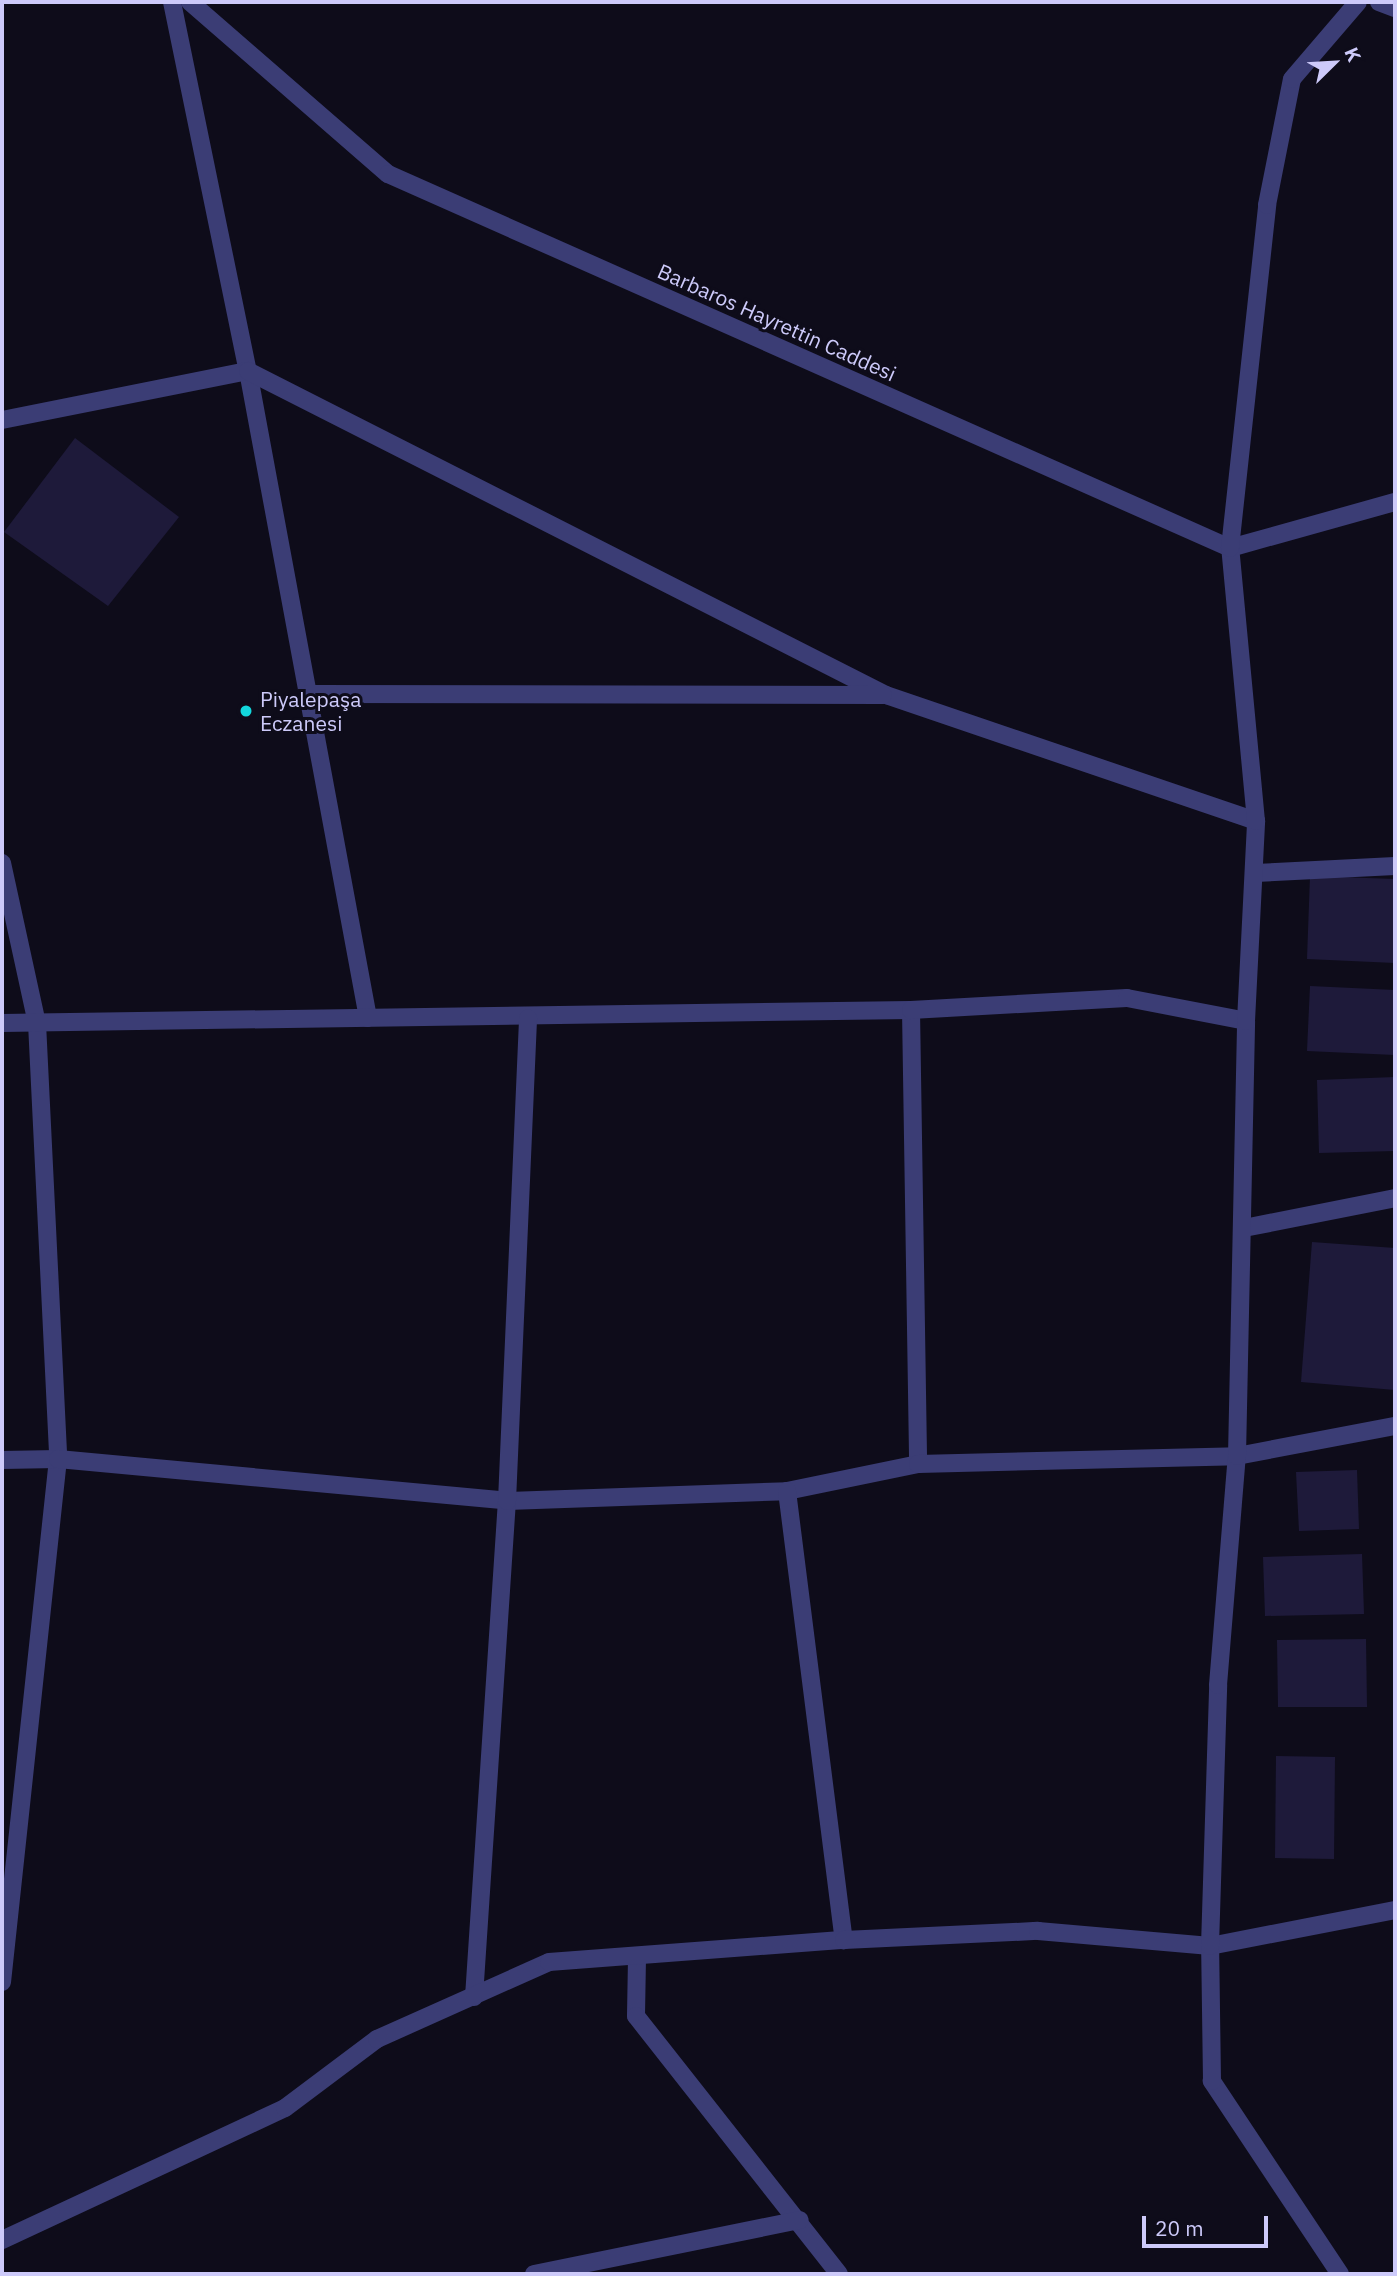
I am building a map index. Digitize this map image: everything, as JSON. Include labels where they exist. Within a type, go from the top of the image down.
[{"type":"street","points":[[172,2],[248,371],[368,1018]]},
{"type":"street","name":"Barbaros Hayrettin Caddesi","points":[[190,2],[388,174],[1230,548]]},
{"type":"street","points":[[1340,2274],[1212,2081],[1210,1946],[1218,1685],[1237,1457],[1244,1228],[1246,1021],[1256,821],[1230,548],[1267,205],[1292,79],[1358,2]]},
{"type":"street","points":[[1379,2],[1395,8]]},
{"type":"street","points":[[2,420],[248,371],[886,695],[1256,821]]},
{"type":"street","points":[[1230,548],[1395,502]]},
{"type":"street","points":[[308,694],[886,695]]},
{"type":"street","points":[[2,863],[37,1023],[58,1460],[2,1982]]},
{"type":"street","points":[[1255,873],[1395,866]]},
{"type":"street","points":[[2,1023],[528,1018],[911,1010],[1128,998],[1246,1021]]},
{"type":"street","points":[[911,1010],[918,1464]]},
{"type":"street","points":[[474,1997],[507,1501],[528,1018]]},
{"type":"street","points":[[1244,1228],[1395,1198]]},
{"type":"street","points":[[2,1460],[58,1460],[507,1501],[787,1491],[918,1464],[1237,1457],[1395,1426]]},
{"type":"street","points":[[787,1491],[844,1940]]},
{"type":"street","points":[[2,2240],[285,2108],[377,2039],[549,1962],[637,1958],[844,1940],[1038,1931],[1210,1946],[1395,1910]]},
{"type":"street","points":[[637,1958],[636,2015],[800,2220],[839,2274]]},
{"type":"street","points":[[534,2274],[800,2220]]},
{"type":"building","points":[[75,438],[179,517],[108,606],[4,532]]},
{"type":"building","points":[[1310,876],[1395,879],[1395,963],[1307,959]]},
{"type":"building","points":[[1310,986],[1395,990],[1395,1055],[1307,1051]]},
{"type":"building","points":[[1395,1077],[1395,1151],[1319,1153],[1317,1080]]},
{"type":"building","points":[[1312,1242],[1395,1248],[1395,1390],[1301,1382]]},
{"type":"building","points":[[1357,1470],[1359,1529],[1299,1531],[1296,1472]]},
{"type":"building","points":[[1362,1554],[1364,1614],[1265,1616],[1263,1557]]},
{"type":"building","points":[[1366,1639],[1367,1707],[1278,1707],[1277,1640]]},
{"type":"building","points":[[1276,1756],[1335,1757],[1334,1859],[1275,1858]]},
{"type":"place","name":"Piyalepaşa Eczanesi","points":[[246,711]]}]
